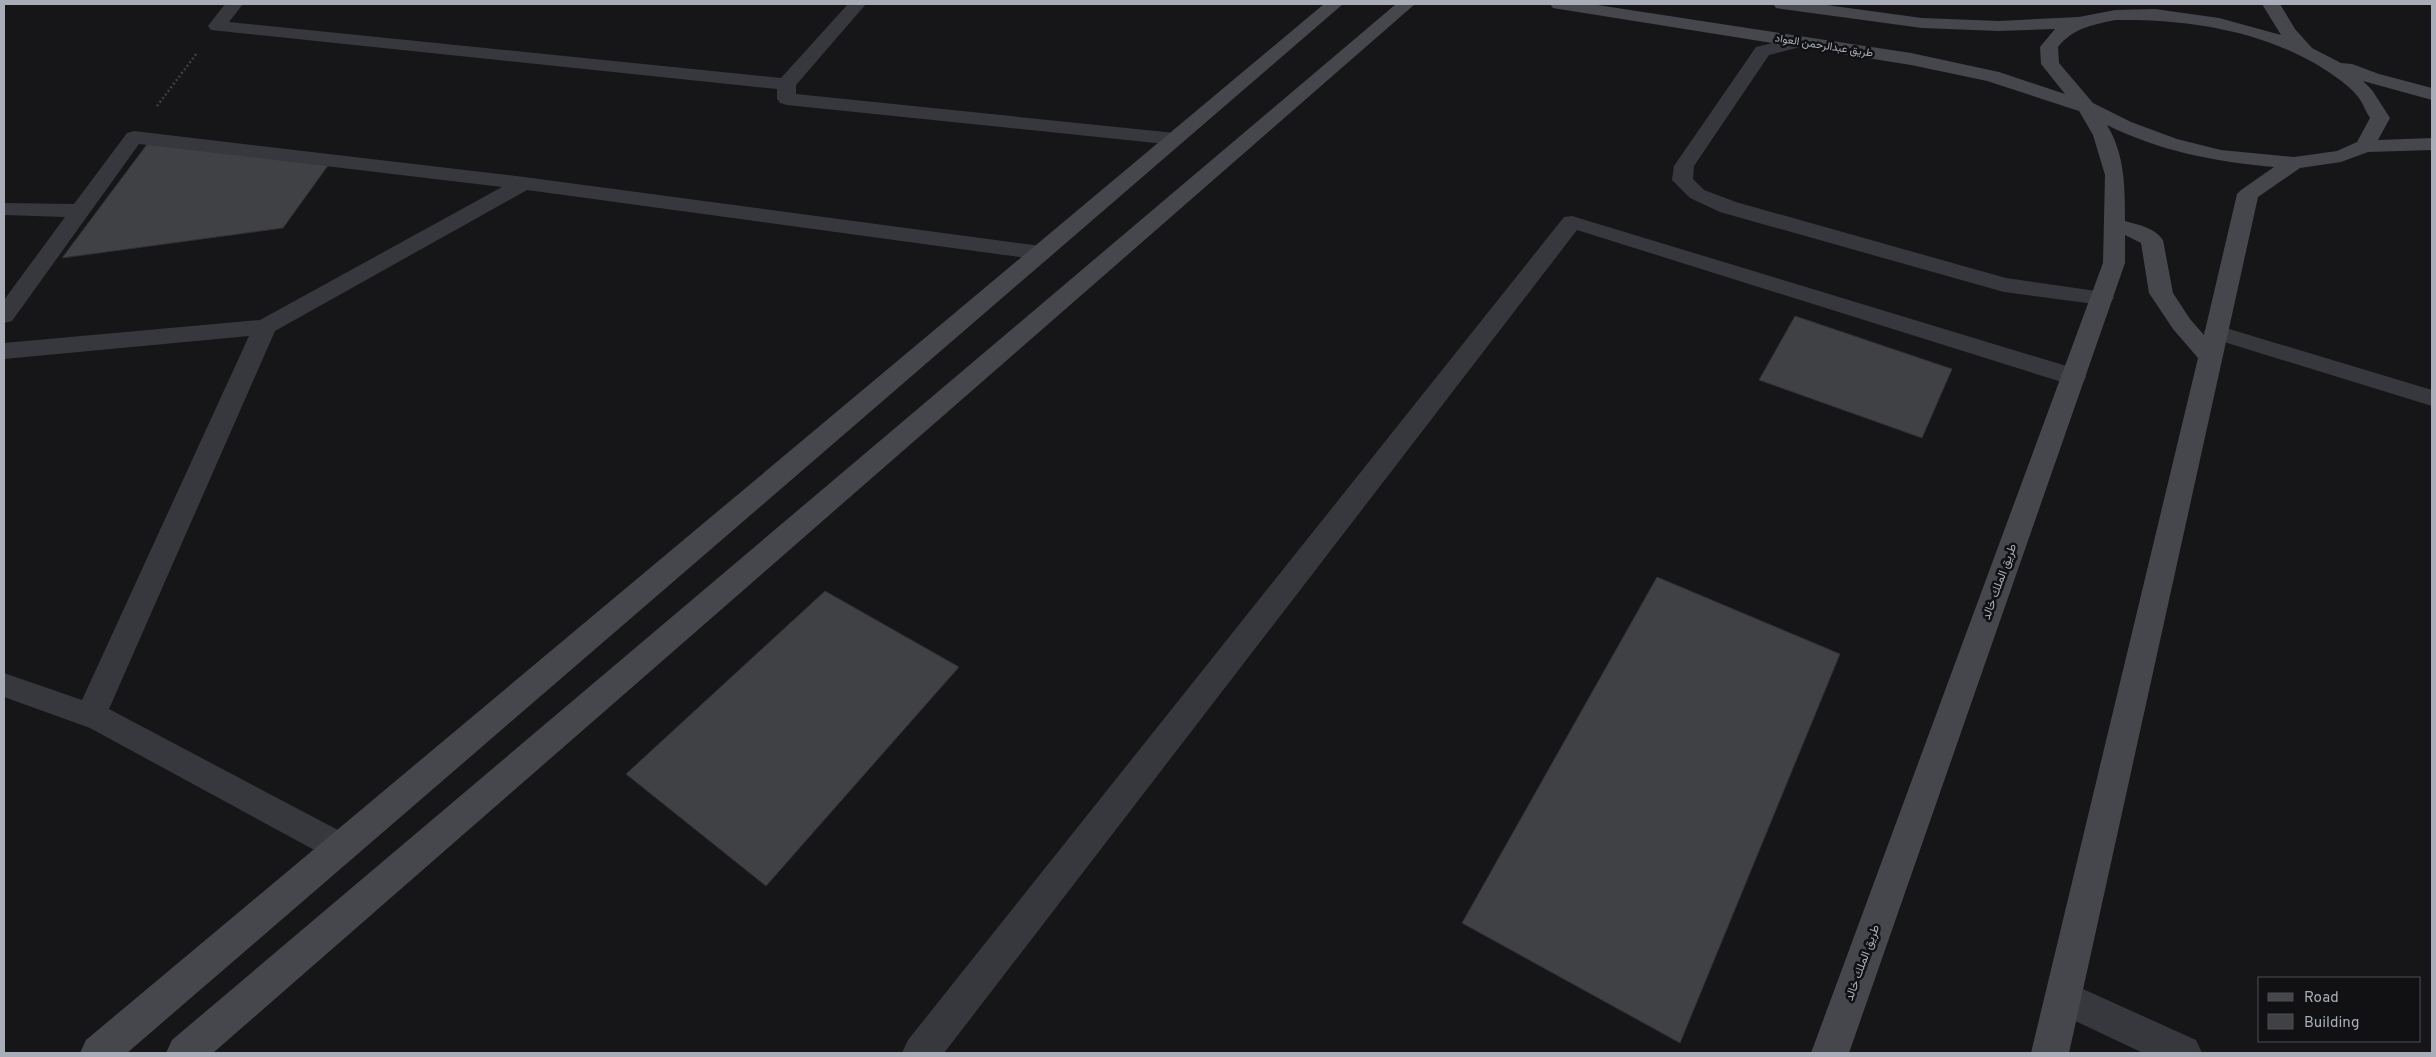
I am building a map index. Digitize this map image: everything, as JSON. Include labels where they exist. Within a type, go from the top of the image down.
[{"type":"main road","points":[[99,1053],[1334,4]]},
{"type":"main road","points":[[185,1053],[1406,4]]},
{"type":"main road","name":"طريق عبدالرحمن العواد","points":[[1558,4],[1873,54],[1992,76],[2086,107],[2124,126],[2170,143],[2221,156],[2294,163]]},
{"type":"main road","points":[[1782,4],[1922,23],[1999,26],[2079,22],[2124,15],[2159,14],[2209,21],[2260,34],[2372,78],[2432,94]]},
{"type":"main road","points":[[2086,107],[2050,64],[2050,46],[2060,33],[2114,4]]},
{"type":"main road","points":[[2271,4],[2288,32],[2306,52],[2347,75],[2363,89],[2374,103],[2380,118],[2365,146]]},
{"type":"main road","points":[[1873,54],[1880,18]]},
{"type":"main road","name":"طريق الملك خالد","points":[[1830,1053],[2114,263],[2115,175],[2103,135],[2086,107]]},
{"type":"main road","points":[[2050,1053],[2248,194],[2294,163],[2341,156],[2365,146],[2432,144]]},
{"type":"main road","points":[[2114,226],[2139,232],[2152,240],[2161,293],[2181,324],[2213,344]]},
{"type":"street","points":[[217,26],[234,4]]},
{"type":"street","points":[[857,4],[786,84],[787,99],[1175,139]]},
{"type":"street","points":[[217,26],[786,84]]},
{"type":"street","points":[[1798,42],[1762,51],[1684,166],[1682,180],[1698,194],[1728,207],[2004,285],[2102,298]]},
{"type":"street","points":[[4,316],[134,137],[524,184],[1041,253]]},
{"type":"street","points":[[4,352],[265,327],[524,184]]},
{"type":"street","points":[[4,209],[79,212]]},
{"type":"street","points":[[921,1053],[1572,222],[2074,377]]},
{"type":"street","points":[[90,715],[265,327]]},
{"type":"street","points":[[2213,344],[2432,398]]},
{"type":"street","points":[[4,685],[90,715],[341,848]]},
{"type":"street","points":[[2063,997],[2183,1053]]},
{"type":"path","points":[[173,84],[217,26]]},
{"type":"building","points":[[148,143],[332,160],[283,228],[62,258]]},
{"type":"building","points":[[1795,316],[1952,369],[1922,438],[1759,380]]},
{"type":"building","points":[[1657,577],[1840,654],[1680,1043],[1462,923]]},
{"type":"building","points":[[825,591],[959,667],[766,886],[626,774]]}]
